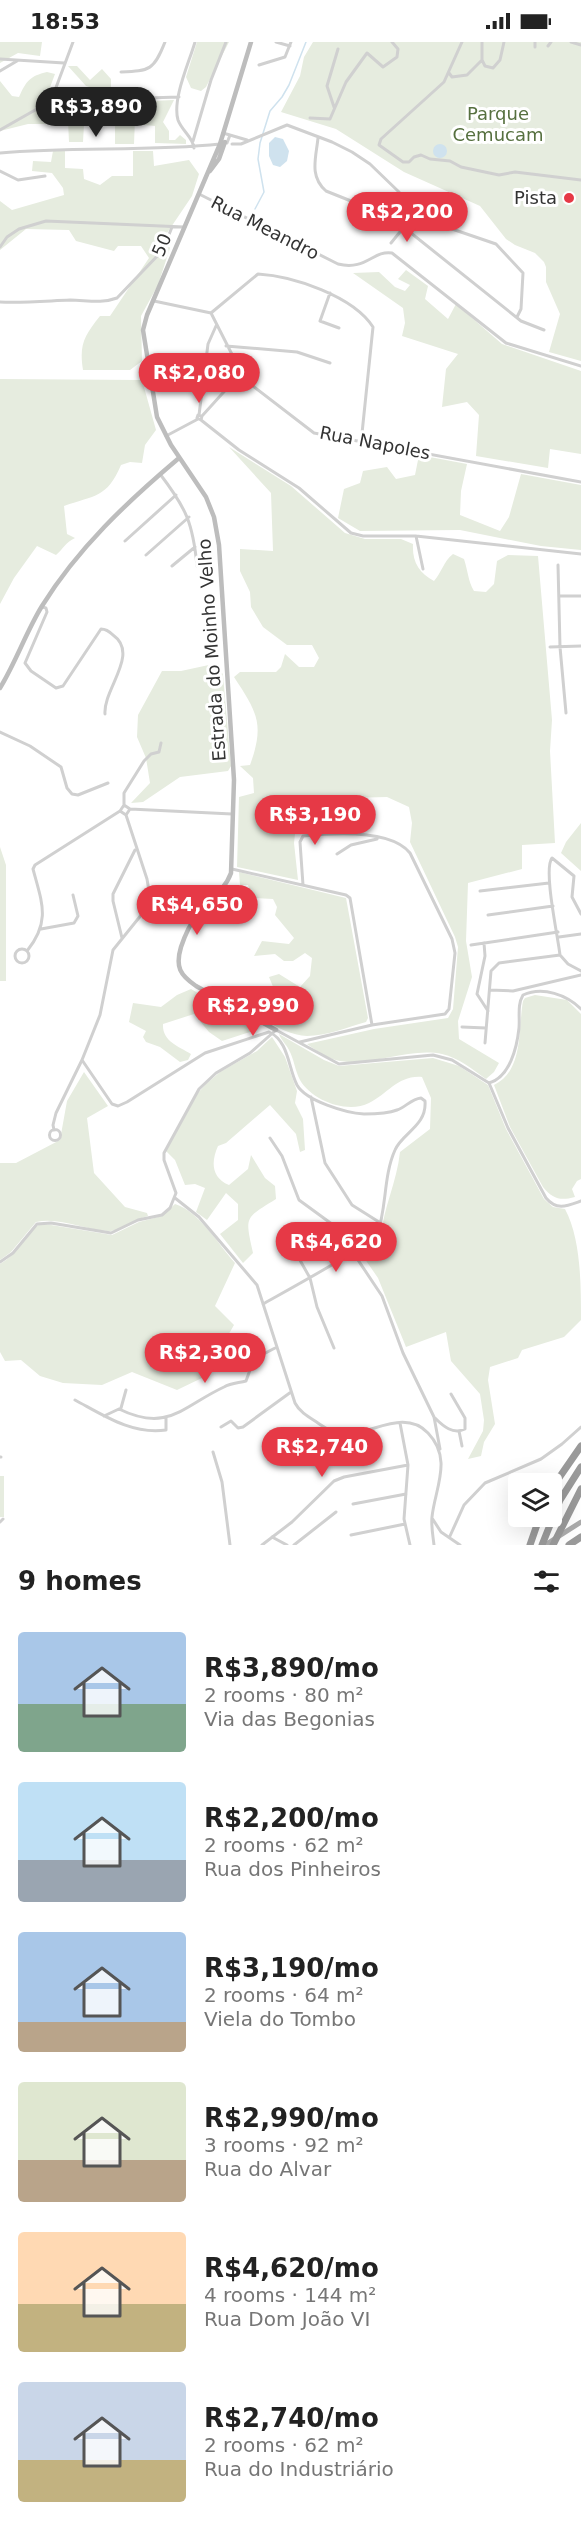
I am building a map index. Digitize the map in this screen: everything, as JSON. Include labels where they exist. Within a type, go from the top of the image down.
[{"type":"highway","points":[[562,1474],[581,1446]]},
{"type":"highway","points":[[543,1545],[570,1482],[581,1467]]},
{"type":"highway","points":[[553,1545],[581,1489]]},
{"type":"highway","points":[[530,1545],[536,1527]]},
{"type":"highway","points":[[569,1545],[581,1537]]},
{"type":"main road","name":"50","points":[[179,458],[160,427],[153,402],[143,330],[184,227],[208,173],[226,143],[224,133],[251,42]]},
{"type":"main road","points":[[0,688],[42,607],[81,551],[179,458]]},
{"type":"main road","name":"Estrada do Moinho Velho","points":[[179,458],[206,497],[214,517],[219,545],[234,780],[232,869]]},
{"type":"main road","points":[[232,869],[224,886],[200,911],[188,928],[179,955],[178,969],[184,978],[196,986],[274,1032]]},
{"type":"main road","points":[[543,1545],[581,1522]]},
{"type":"street","points":[[51,102],[73,42]]},
{"type":"street","points":[[121,72],[148,69],[157,60],[165,42]]},
{"type":"street","points":[[193,141],[179,121],[178,97],[195,42]]},
{"type":"street","points":[[194,148],[193,141],[211,80],[226,42]]},
{"type":"street","points":[[259,65],[285,57],[290,44],[276,42]]},
{"type":"street","points":[[310,118],[328,120],[346,82],[367,52],[382,67],[397,57],[398,49],[392,42]]},
{"type":"street","points":[[462,42],[444,82],[381,139],[379,145],[403,162],[409,162],[414,157],[421,156],[450,161],[461,167],[499,175],[515,172],[581,180]]},
{"type":"street","points":[[482,42],[482,60],[485,66],[497,66],[504,42]]},
{"type":"street","points":[[571,42],[581,45]]},
{"type":"street","points":[[335,108],[327,86],[338,49]]},
{"type":"street","points":[[0,59],[64,63]]},
{"type":"street","points":[[449,73],[452,77],[467,75],[482,60]]},
{"type":"street","points":[[0,71],[19,61]]},
{"type":"street","points":[[0,130],[51,102],[178,97]]},
{"type":"street","points":[[0,153],[54,148],[194,148],[226,143],[239,144],[287,125],[339,145],[370,165],[399,192],[414,216],[499,246],[524,273],[521,311],[517,317]]},
{"type":"street","points":[[224,133],[247,140]]},
{"type":"street","points":[[226,143],[230,135]]},
{"type":"street","points":[[318,138],[314,168],[316,179],[321,187],[331,194],[387,214],[517,317],[527,324],[544,330]]},
{"type":"street","points":[[0,171],[18,180],[45,176]]},
{"type":"street","name":"Rua Meandro","points":[[199,194],[338,264],[359,265],[384,253],[392,253],[506,343],[581,366]]},
{"type":"street","points":[[0,247],[7,237],[19,229],[46,221],[184,227]]},
{"type":"street","points":[[391,243],[404,226]]},
{"type":"street","points":[[0,302],[31,303],[62,300],[106,302],[117,298],[163,250],[172,227]]},
{"type":"street","points":[[153,301],[211,313],[258,274],[330,293],[345,301],[373,327],[361,443]]},
{"type":"street","points":[[330,293],[320,321],[339,328]]},
{"type":"street","name":"Rua Napoles","points":[[211,313],[226,346],[250,384],[314,433],[581,482]]},
{"type":"street","points":[[200,417],[208,344],[216,326]]},
{"type":"street","points":[[226,346],[297,352],[330,363]]},
{"type":"street","points":[[166,436],[200,417],[241,373]]},
{"type":"street","points":[[200,417],[239,450],[299,488],[351,533],[363,536],[416,536],[581,554]]},
{"type":"street","points":[[160,474],[176,495],[189,518],[197,566]]},
{"type":"street","points":[[126,541],[176,495]]},
{"type":"street","points":[[146,555],[189,518]]},
{"type":"street","points":[[416,536],[423,569]]},
{"type":"street","points":[[172,566],[195,547]]},
{"type":"street","points":[[558,566],[560,647],[566,713]]},
{"type":"street","points":[[559,596],[581,596]]},
{"type":"street","points":[[42,607],[46,608],[46,612],[26,663],[31,671],[56,688],[63,686],[100,629],[113,634],[122,643],[124,652],[107,700],[105,714]]},
{"type":"street","points":[[550,647],[581,646]]},
{"type":"street","points":[[0,732],[30,746],[61,767],[67,788],[72,795],[78,795],[108,783]]},
{"type":"street","points":[[27,951],[41,929],[44,910],[33,869],[34,865],[120,811],[124,805],[126,789],[149,755],[159,752],[161,743]]},
{"type":"street","points":[[124,805],[130,809],[234,814]]},
{"type":"street","points":[[126,815],[130,809]]},
{"type":"street","points":[[54,1130],[56,1113],[82,1060],[100,1015],[111,954],[146,909],[150,897],[147,879],[135,849],[126,815],[120,811]]},
{"type":"street","points":[[300,1042],[372,1024],[441,1015],[448,1012],[455,952],[453,939],[410,853],[400,843],[358,834],[303,836],[300,842],[303,885]]},
{"type":"street","points":[[355,843],[358,834]]},
{"type":"street","points":[[337,854],[355,843],[379,838]]},
{"type":"street","points":[[122,938],[112,901],[113,894],[135,849]]},
{"type":"street","points":[[581,914],[572,897],[574,876],[552,858],[549,864],[550,883],[560,955],[581,973]]},
{"type":"street","points":[[232,869],[350,898],[372,1024]]},
{"type":"street","points":[[480,891],[550,883]]},
{"type":"street","points":[[41,929],[74,923],[78,916],[73,896]]},
{"type":"street","points":[[488,915],[554,906]]},
{"type":"street","points":[[471,945],[558,932]]},
{"type":"street","points":[[558,937],[581,934]]},
{"type":"street","points":[[484,943],[485,956],[477,994],[488,1011]]},
{"type":"street","points":[[22,949],[27,951],[29,957],[26,961],[21,963],[17,960],[18,951],[22,949]]},
{"type":"street","points":[[485,1043],[491,971],[499,963],[560,955]]},
{"type":"street","points":[[490,990],[513,991],[581,973]]},
{"type":"street","points":[[489,1083],[501,1077],[511,1059],[518,1033],[519,1005],[523,996],[535,992],[562,995],[573,1001],[581,1010]]},
{"type":"street","points":[[462,1027],[486,1028]]},
{"type":"street","points":[[82,1060],[112,1104],[118,1106],[206,1053],[265,1032],[274,1032],[300,1042],[332,1062],[347,1065],[423,1056],[442,1057],[460,1064],[489,1083],[508,1128],[546,1198],[554,1205],[561,1207],[581,1201]]},
{"type":"street","points":[[263,1304],[375,1239],[395,1149],[416,1127],[425,1103],[420,1098],[393,1111],[361,1114],[336,1108],[311,1097],[298,1086],[288,1057],[274,1032]]},
{"type":"street","points":[[0,1262],[13,1254],[37,1224],[51,1223],[111,1233],[138,1220],[162,1215],[176,1198],[175,1187],[163,1155],[191,1101],[216,1073],[247,1056],[274,1032]]},
{"type":"street","points":[[311,1097],[325,1163],[352,1205],[379,1222]]},
{"type":"street","points":[[270,1138],[282,1156],[299,1200],[330,1221],[382,1296],[403,1353],[434,1417],[441,1454],[441,1476],[432,1516],[434,1545]]},
{"type":"street","points":[[176,1198],[199,1217],[254,1280],[291,1392],[300,1410],[336,1433],[346,1435],[400,1423],[414,1425],[426,1431],[441,1454]]},
{"type":"street","points":[[292,1245],[310,1278],[317,1306],[334,1348]]},
{"type":"street","points":[[119,1409],[134,1415],[166,1418],[226,1385],[246,1381],[254,1359],[277,1347]]},
{"type":"street","points":[[104,1416],[119,1409],[126,1390]]},
{"type":"street","points":[[221,1427],[232,1421],[238,1428],[243,1427],[291,1392]]},
{"type":"street","points":[[434,1417],[446,1427],[459,1431],[465,1429],[466,1424],[451,1394]]},
{"type":"street","points":[[75,1400],[134,1429],[161,1430],[167,1428],[166,1418]]},
{"type":"street","points":[[400,1423],[408,1465],[405,1524],[410,1545]]},
{"type":"street","points":[[450,1536],[464,1505],[485,1483],[541,1459],[581,1427]]},
{"type":"street","points":[[459,1431],[462,1446]]},
{"type":"street","points":[[213,1452],[222,1482],[230,1545]]},
{"type":"street","points":[[262,1545],[305,1510],[334,1481],[408,1465]]},
{"type":"street","points":[[353,1504],[406,1494]]},
{"type":"street","points":[[294,1545],[336,1512]]},
{"type":"street","points":[[432,1516],[438,1529],[460,1545]]},
{"type":"street","points":[[351,1534],[405,1524]]},
{"type":"street","points":[[272,1537],[287,1545]]},
{"type":"green space","points":[[0,42],[42,42],[40,56],[18,53],[0,63]]},
{"type":"green space","points":[[197,42],[229,42],[206,87],[201,91],[191,88],[186,77]]},
{"type":"green space","name":"Parque Cemucam","points":[[313,42],[581,42],[581,361],[549,352],[560,314],[546,282],[544,262],[535,253],[506,239],[480,206],[404,172],[336,129],[281,112],[300,76],[304,57]]},
{"type":"green space","points":[[68,66],[77,66],[90,80],[102,69],[111,79],[111,88],[103,91],[86,86]]},
{"type":"green space","points":[[47,72],[55,74],[46,98],[105,100],[104,124],[84,124],[83,142],[69,142],[68,121],[48,120],[48,124],[28,124],[0,131],[0,81],[12,96],[19,97],[29,80]]},
{"type":"green space","points":[[174,100],[163,122],[169,131],[169,140],[175,140],[180,135],[186,140],[186,144],[155,143],[155,126],[144,125],[144,114],[151,101]]},
{"type":"green space","points":[[126,119],[135,119],[134,144],[115,144],[115,126],[125,126]]},
{"type":"green space","points":[[53,151],[65,151],[65,168],[83,169],[84,179],[100,185],[112,176],[133,176],[133,151],[153,151],[154,166],[189,160],[199,174],[192,196],[163,239],[170,248],[158,285],[141,316],[142,361],[130,370],[83,370],[82,347],[90,329],[100,316],[110,316],[149,258],[141,246],[118,246],[114,251],[76,241],[69,230],[26,229],[0,250],[0,201],[12,210],[64,195],[63,188],[52,173],[32,171],[33,161],[51,162]]},
{"type":"green space","points":[[406,270],[428,286],[425,299],[448,319],[456,304],[502,344],[581,371],[581,454],[550,449],[548,468],[476,456],[479,415],[467,402],[442,407],[446,369],[458,354],[402,336],[405,323],[403,308],[353,273],[379,272],[395,287],[405,291],[410,285],[398,279]]},
{"type":"green space","points":[[0,379],[142,380],[156,430],[145,445],[142,463],[130,462],[121,465],[111,484],[105,490],[64,506],[67,534],[75,538],[56,555],[37,546],[14,578],[0,604]]},
{"type":"green space","points":[[229,447],[291,486],[345,533],[365,539],[401,539],[413,544],[418,566],[434,581],[453,554],[464,559],[474,591],[486,592],[494,584],[497,561],[508,555],[538,556],[552,720],[550,751],[555,843],[522,845],[522,869],[468,883],[466,941],[472,977],[458,1021],[459,1039],[499,1063],[486,1079],[460,1061],[442,1054],[417,1053],[352,1062],[331,1058],[307,1044],[374,1029],[448,1018],[453,1009],[458,947],[410,842],[412,823],[409,807],[387,797],[349,798],[306,822],[295,834],[298,880],[237,867],[239,797],[254,793],[253,778],[240,766],[250,765],[255,751],[258,728],[253,709],[234,677],[240,672],[276,672],[281,667],[285,654],[299,667],[314,667],[319,658],[312,645],[287,645],[263,627],[251,607],[250,592],[240,571],[240,549],[273,551],[271,493]]},
{"type":"green space","points":[[419,455],[467,464],[461,491],[460,515],[500,531],[509,517],[521,474],[581,485],[581,550],[541,546],[460,530],[360,531],[338,518],[344,489],[360,483],[363,471],[387,467],[396,479],[415,475]]},
{"type":"green space","points":[[218,663],[223,675],[231,766],[228,771],[180,777],[143,802],[131,803],[150,783],[146,758],[137,737],[138,715],[162,671],[181,671]]},
{"type":"green space","points":[[581,823],[581,871],[561,853],[566,842]]},
{"type":"green space","points":[[0,847],[6,865],[6,981],[0,981]]},
{"type":"green space","points":[[239,872],[346,898],[368,1018],[366,1022],[322,1035],[297,1035],[275,1026],[221,993],[242,993],[259,1005],[265,1003],[263,991],[272,993],[274,989],[269,977],[279,974],[300,987],[310,976],[312,958],[305,953],[293,961],[284,961],[275,954],[254,956],[262,941],[289,944],[294,938],[275,915],[277,907],[273,899],[252,898],[248,885],[240,885]]},
{"type":"green space","points":[[191,989],[259,1029],[222,1041],[209,1032],[194,1014],[163,1024],[163,1030],[168,1039],[191,1054],[188,1060],[180,1062],[160,1047],[146,1042],[143,1037],[146,1031],[129,1022],[133,1003],[161,1007],[177,995]]},
{"type":"green space","points":[[535,995],[567,1000],[581,1014],[581,1179],[572,1189],[575,1197],[570,1198],[557,1198],[543,1187],[510,1127],[494,1085],[504,1078],[515,1059],[523,1001]]},
{"type":"green space","points":[[279,1034],[339,1066],[433,1058],[459,1066],[488,1085],[506,1129],[544,1199],[553,1207],[565,1209],[577,1248],[581,1320],[564,1337],[522,1350],[518,1358],[490,1367],[488,1380],[495,1424],[484,1442],[481,1456],[468,1459],[483,1431],[484,1420],[480,1394],[451,1361],[446,1332],[406,1347],[378,1278],[360,1252],[381,1237],[400,1152],[430,1129],[431,1098],[422,1077],[406,1079],[376,1099],[360,1106],[331,1104],[313,1094],[300,1080],[289,1050]]},
{"type":"green space","points":[[272,1037],[285,1057],[297,1091],[295,1103],[303,1119],[305,1150],[300,1152],[296,1134],[270,1105],[226,1143],[218,1146],[214,1168],[223,1182],[229,1185],[248,1169],[251,1155],[265,1178],[275,1186],[276,1199],[253,1215],[250,1220],[248,1225],[253,1253],[243,1263],[220,1234],[238,1220],[238,1204],[226,1193],[207,1220],[196,1212],[205,1188],[195,1184],[185,1185],[175,1160],[166,1151],[196,1095],[206,1084],[220,1072],[257,1051]]},
{"type":"green space","points":[[84,1072],[108,1106],[87,1118],[94,1173],[125,1207],[147,1213],[148,1216],[112,1231],[63,1222],[36,1222],[11,1252],[0,1260],[0,1163],[16,1163],[60,1140],[67,1101]]},
{"type":"green space","points":[[175,1204],[193,1214],[235,1263],[215,1306],[234,1325],[204,1377],[177,1390],[132,1372],[102,1385],[63,1383],[40,1376],[21,1360],[5,1361],[0,1352],[0,1264],[12,1255],[32,1229],[45,1224],[112,1235],[139,1222],[162,1216]]},
{"type":"green space","points":[[0,1476],[4,1476],[4,1517],[0,1517]]},
{"type":"water","points":[[275,137],[283,139],[289,151],[287,161],[280,167],[273,165],[269,156],[269,143]]},
{"type":"water","points":[[437,144],[443,144],[447,151],[443,158],[437,158],[433,154],[433,148]]},
{"type":"waterway","points":[[255,209],[264,192],[258,159],[260,143],[270,111],[289,85],[306,42]]},
{"type":"place","name":"Pista","points":[[569,198]]}]
